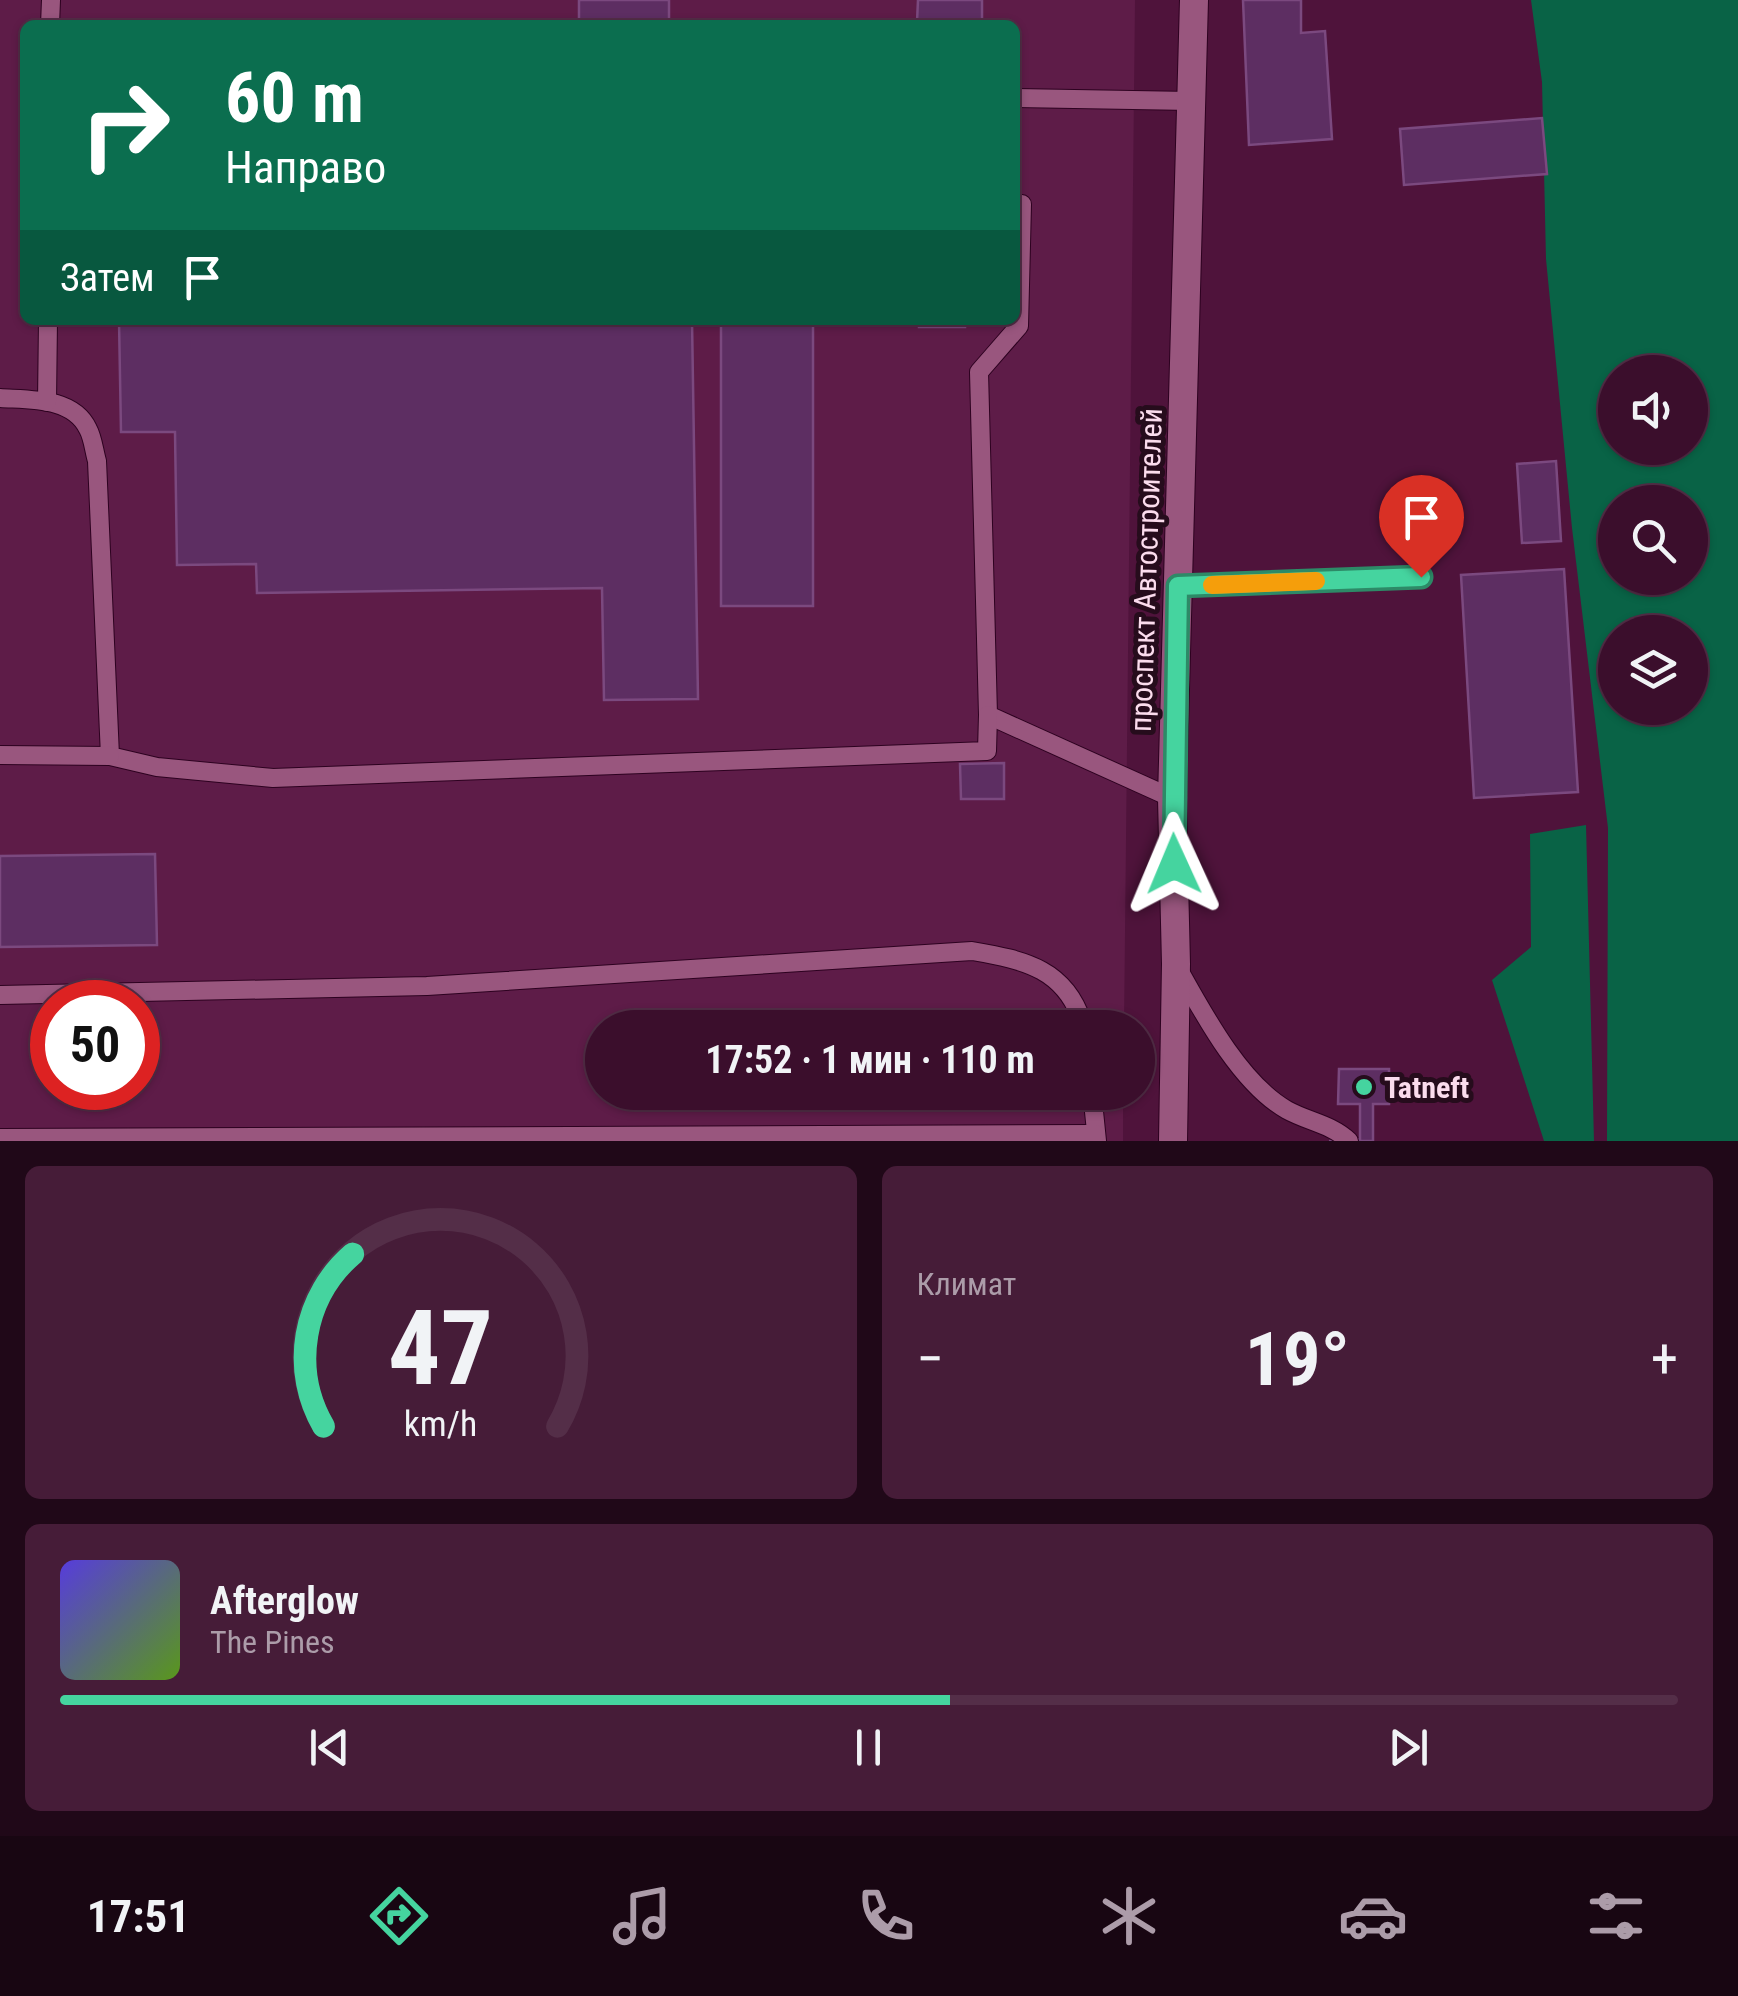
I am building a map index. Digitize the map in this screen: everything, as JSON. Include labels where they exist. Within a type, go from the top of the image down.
[{"type":"main road","name":"проспект Автостроителей","points":[[1173,1141],[1176,964],[1172,798],[1194,0]]},
{"type":"lane","points":[[1020,98],[1192,101]]},
{"type":"lane","points":[[1020,204],[1020,285]]},
{"type":"lane","points":[[47,402],[48,325]]},
{"type":"lane","points":[[0,755],[110,756],[157,767],[273,778],[987,751],[979,372],[1019,325]]},
{"type":"lane","points":[[0,398],[68,407],[88,426],[97,461],[110,756]]},
{"type":"lane","points":[[1178,586],[1421,577]]},
{"type":"lane","points":[[988,716],[1172,798]]},
{"type":"lane","points":[[0,996],[427,986],[972,951],[1024,960],[1060,982],[1075,1010]]},
{"type":"lane","points":[[1176,964],[1213,1032],[1250,1077],[1285,1109],[1337,1129],[1349,1141]]},
{"type":"lane","points":[[0,1138],[1096,1138],[1094,1110]]},
{"type":"shaded area","points":[[0,0],[1135,0],[1124,1010],[585,1010],[585,1110],[1123,1110],[1123,1141],[0,1141]]},
{"type":"green space","points":[[1531,0],[1738,0],[1738,1141],[1607,1141],[1608,828],[1572,528],[1546,259],[1542,82]]},
{"type":"green space","points":[[1586,825],[1594,1141],[1544,1141],[1492,980],[1531,947],[1530,834]]},
{"type":"building","points":[[579,0],[669,0],[669,20],[579,20]]},
{"type":"building","points":[[918,0],[982,0],[982,20],[917,20]]},
{"type":"building","points":[[1243,0],[1301,0],[1301,33],[1325,31],[1332,139],[1249,145]]},
{"type":"building","points":[[1542,118],[1547,174],[1404,185],[1400,129]]},
{"type":"building","points":[[119,325],[692,325],[698,699],[604,700],[602,588],[257,593],[256,564],[177,565],[175,432],[121,432]]},
{"type":"building","points":[[721,325],[813,325],[813,606],[721,606]]},
{"type":"building","points":[[919,325],[965,325],[965,327]]},
{"type":"building","points":[[1556,461],[1561,541],[1522,543],[1517,464]]},
{"type":"building","points":[[1564,569],[1578,792],[1474,798],[1461,575]]},
{"type":"building","points":[[1004,763],[1004,799],[961,799],[960,764]]},
{"type":"building","points":[[155,854],[157,945],[0,947],[0,856]]},
{"type":"building","points":[[1339,1069],[1389,1069],[1389,1104],[1373,1104],[1373,1141],[1329,1141],[1360,1139],[1360,1104],[1338,1104]]},
{"type":"slow traffic","points":[[1212,585],[1316,581]]},
{"type":"place","name":"Tatneft","points":[[1364,1087]]},
{"type":"route","points":[[1174,864],[1178,586],[1421,577]]}]
